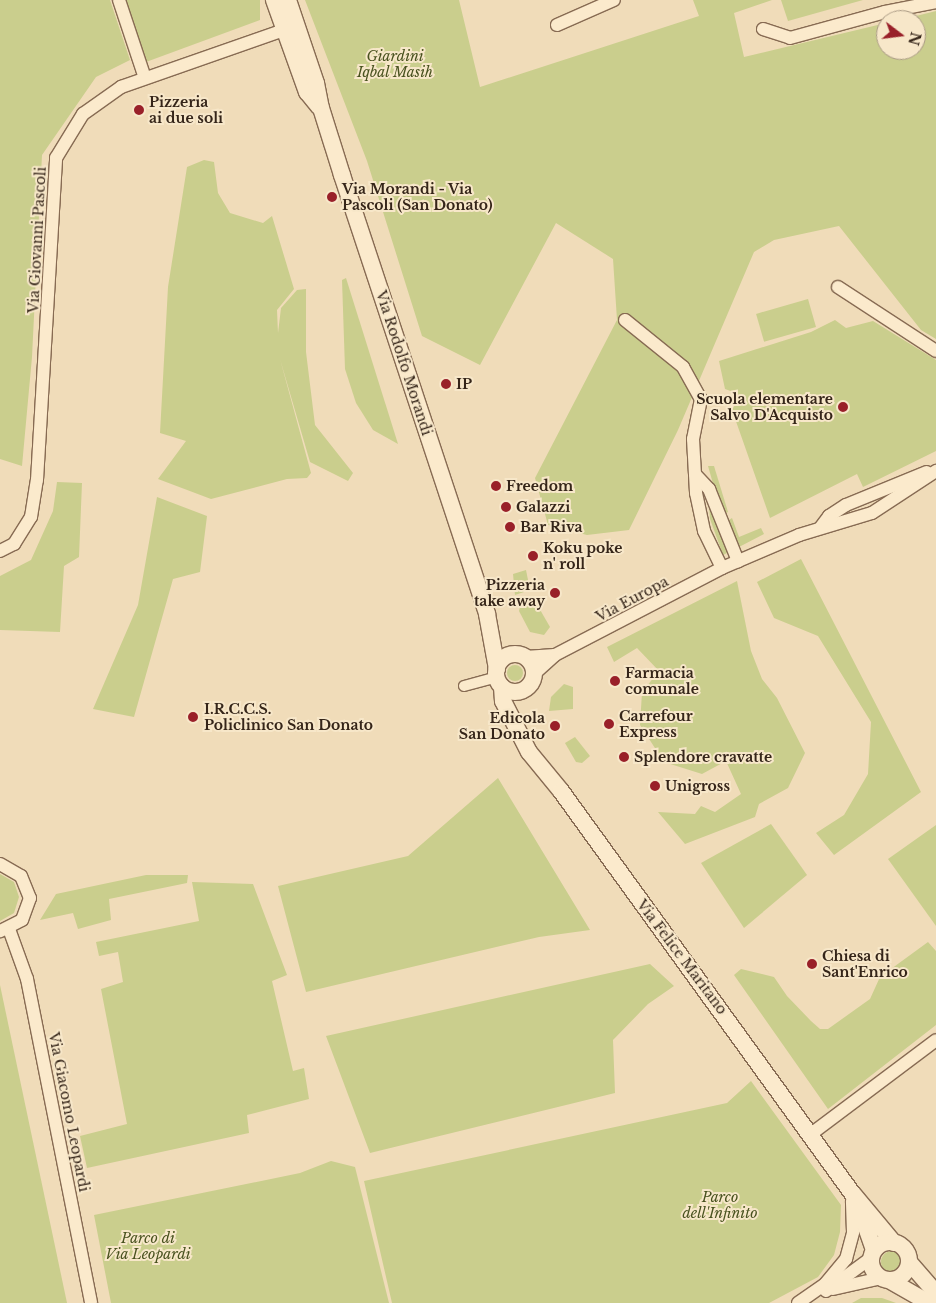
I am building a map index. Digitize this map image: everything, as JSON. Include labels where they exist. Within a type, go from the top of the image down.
[{"type":"street","points":[[119,0],[145,78]]},
{"type":"street","name":"Via Rodolfo Morandi","points":[[274,0],[307,92],[320,101]]},
{"type":"street","name":"Via Rodolfo Morandi","points":[[282,0],[287,16],[284,30]]},
{"type":"street","name":"Via Rodolfo Morandi","points":[[288,0],[488,618],[499,678]]},
{"type":"street","points":[[557,25],[614,0]]},
{"type":"street","points":[[763,29],[790,38],[885,12],[936,2]]},
{"type":"street","name":"Via Giovanni Pascoli","points":[[0,552],[14,544],[31,517],[37,480],[56,158],[83,114],[121,87],[284,30]]},
{"type":"street","points":[[838,287],[936,351]]},
{"type":"street","points":[[626,320],[683,367],[701,399],[693,439],[695,474],[704,531],[722,568]]},
{"type":"street","name":"Via Europa","points":[[534,674],[555,655],[722,568],[820,528],[829,516],[846,505],[936,470]]},
{"type":"street","points":[[695,474],[709,489],[738,561]]},
{"type":"street","name":"Via Rodolfo Morandi","points":[[488,618],[518,656]]},
{"type":"street","name":"Via Europa","points":[[518,656],[555,655]]},
{"type":"street","points":[[499,678],[504,657],[518,656],[534,674],[517,701],[514,718]]},
{"type":"street","points":[[464,686],[499,678]]},
{"type":"street","points":[[499,678],[514,692],[525,689]]},
{"type":"street","name":"Via Felice Maritano","points":[[499,678],[504,701],[529,752],[561,791],[850,1189],[894,1243]]},
{"type":"street","points":[[0,864],[18,872],[29,894],[26,913],[4,930]]},
{"type":"street","name":"Via Giacomo Leopardi","points":[[4,930],[27,979],[92,1303]]},
{"type":"street","points":[[810,1134],[936,1040]]},
{"type":"street","points":[[798,1303],[825,1284],[846,1259],[854,1217],[850,1189]]},
{"type":"street","name":"Via Felice Maritano","points":[[850,1189],[873,1254]]},
{"type":"street","points":[[802,1303],[828,1290],[873,1254],[880,1245],[894,1243],[905,1250],[909,1262],[936,1293]]},
{"type":"street","points":[[873,1254],[872,1266],[885,1279],[929,1303]]},
{"type":"street","points":[[828,1290],[899,1278],[909,1262]]},
{"type":"green space","points":[[0,0],[110,0],[130,60],[96,77],[42,155],[32,357],[22,466],[0,459]]},
{"type":"green space","points":[[125,0],[260,0],[260,20],[146,62]]},
{"type":"green space","name":"Giardini Iqbal Masih","points":[[305,0],[459,0],[480,87],[699,16],[693,0],[772,0],[734,13],[744,57],[876,25],[876,60],[926,60],[926,14],[936,11],[936,339],[921,330],[839,226],[774,240],[754,252],[678,430],[629,530],[587,535],[548,525],[535,478],[617,320],[613,259],[556,223],[480,365],[422,336],[367,161]]},
{"type":"green space","points":[[781,0],[863,0],[788,21]]},
{"type":"green space","points":[[204,160],[214,162],[218,193],[230,213],[263,223],[272,216],[294,289],[277,310],[278,333],[281,308],[297,290],[306,289],[306,352],[315,425],[353,473],[348,481],[310,462],[280,359],[311,473],[307,478],[287,479],[211,499],[158,479],[186,441],[160,433],[168,287],[187,167]]},
{"type":"green space","points":[[346,278],[398,444],[373,430],[356,403],[345,369],[342,280]]},
{"type":"green space","points":[[808,299],[816,327],[764,342],[756,314]]},
{"type":"green space","points":[[835,320],[846,328],[873,321],[936,360],[936,451],[863,487],[857,474],[770,518],[732,410],[737,401],[736,393],[725,389],[719,361],[811,332]]},
{"type":"green space","points":[[708,466],[714,466],[728,512],[722,515]]},
{"type":"green space","points":[[57,482],[82,483],[79,557],[64,566],[60,632],[0,630],[0,576],[31,560],[53,511]]},
{"type":"green space","points":[[157,497],[207,516],[200,572],[173,579],[134,717],[93,709],[138,605]]},
{"type":"green space","points":[[709,506],[729,552],[723,555],[710,519]]},
{"type":"green space","points":[[732,518],[739,537],[761,528],[764,534],[739,547],[726,522]]},
{"type":"green space","points":[[801,559],[921,792],[834,855],[816,833],[844,815],[868,774],[871,722],[818,636],[774,618],[757,582]]},
{"type":"green space","points":[[526,570],[530,590],[515,595],[513,574]]},
{"type":"green space","points":[[737,581],[751,651],[762,679],[777,698],[805,753],[788,788],[759,804],[755,817],[685,844],[658,812],[695,814],[701,806],[715,812],[741,794],[726,761],[702,774],[664,762],[640,725],[642,692],[659,671],[637,648],[614,662],[607,647]]},
{"type":"green space","points":[[535,601],[550,627],[544,635],[530,632],[519,611],[520,607]]},
{"type":"green space","points":[[515,665],[521,667],[523,673],[521,679],[515,681],[509,679],[507,673],[509,667]]},
{"type":"green space","points":[[564,684],[573,687],[573,709],[549,711],[551,697]]},
{"type":"green space","points":[[575,737],[590,756],[582,763],[576,762],[565,743]]},
{"type":"green space","points":[[498,778],[590,930],[539,937],[306,992],[278,886],[408,856]]},
{"type":"green space","points":[[771,824],[807,875],[744,928],[701,863]]},
{"type":"green space","points":[[936,825],[936,926],[888,859]]},
{"type":"green space","points":[[0,874],[14,882],[19,897],[14,913],[0,921]]},
{"type":"green space","points":[[146,875],[188,875],[187,883],[109,899],[111,920],[78,929],[73,913],[40,920],[56,894]]},
{"type":"green space","points":[[192,882],[253,884],[287,975],[272,981],[293,1071],[304,1068],[309,1099],[247,1115],[249,1133],[87,1168],[80,1136],[127,1124],[101,989],[123,982],[118,952],[99,956],[96,942],[199,921]]},
{"type":"green space","points":[[928,942],[936,951],[936,1025],[828,1109],[734,975],[741,969],[774,977],[787,996],[811,1021],[820,1029],[828,1029],[870,999],[880,977]]},
{"type":"green space","points":[[650,964],[674,986],[648,1004],[613,1040],[615,1093],[370,1153],[326,1036]]},
{"type":"green space","points":[[0,985],[67,1303],[0,1303]]},
{"type":"green space","name":"Parco dell'Infinito","points":[[751,1081],[841,1205],[840,1232],[834,1255],[818,1277],[769,1303],[392,1303],[364,1181],[727,1103]]},
{"type":"green space","name":"Parco di Via Leopardi","points":[[331,1161],[355,1167],[389,1303],[111,1303],[94,1215],[300,1173]]},
{"type":"green space","points":[[892,1251],[902,1258],[903,1262],[896,1272],[892,1273],[882,1266],[881,1262],[888,1252]]},
{"type":"green space","points":[[861,1298],[882,1298],[896,1303],[852,1303]]},
{"type":"place","name":"Pizzeria ai due soli","points":[[139,110]]},
{"type":"place","name":"Via Morandi - Via Pascoli (San Donato)","points":[[332,197]]},
{"type":"place","name":"IP","points":[[446,384]]},
{"type":"place","name":"Scuola elementare Salvo D'Acquisto","points":[[843,407]]},
{"type":"place","name":"Freedom","points":[[496,486]]},
{"type":"place","name":"Galazzi","points":[[506,507]]},
{"type":"place","name":"Bar Riva","points":[[510,527]]},
{"type":"place","name":"Koku poke n' roll","points":[[533,556]]},
{"type":"place","name":"Pizzeria take away","points":[[555,593]]},
{"type":"place","name":"Farmacia comunale","points":[[615,681]]},
{"type":"place","name":"I.R.C.C.S. Policlinico San Donato","points":[[193,717]]},
{"type":"place","name":"Carrefour Express","points":[[609,724]]},
{"type":"place","name":"Edicola San Donato","points":[[555,726]]},
{"type":"place","name":"Splendore cravatte","points":[[624,757]]},
{"type":"place","name":"Unigross","points":[[655,786]]},
{"type":"place","name":"Chiesa di Sant'Enrico","points":[[812,964]]}]
